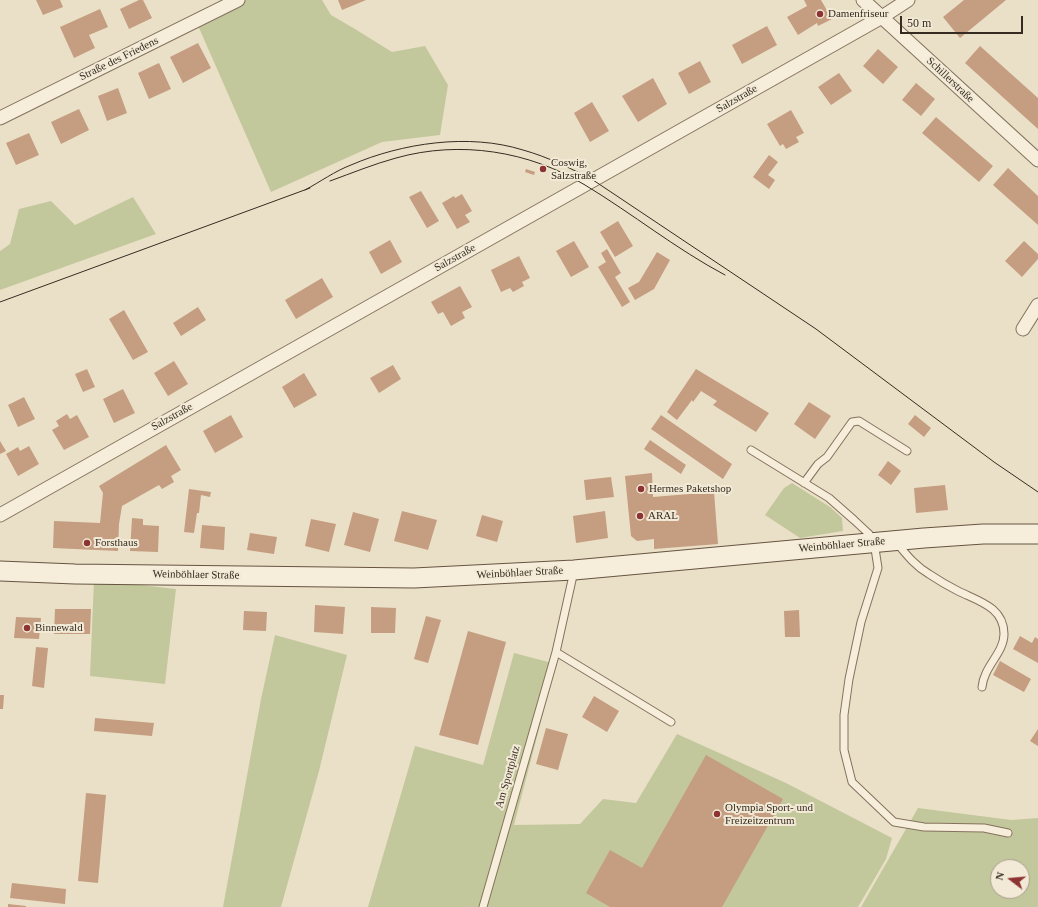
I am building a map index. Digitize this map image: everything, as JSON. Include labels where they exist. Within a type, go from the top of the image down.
[{"type":"main road","name":"Weinböhlaer Straße","points":[[0,570],[75,574],[414,578],[574,570],[895,540],[983,534],[1038,534]]},
{"type":"street","name":"Straße des Friedens","points":[[0,118],[238,0]]},
{"type":"street","name":"Schillerstraße","points":[[863,0],[1038,160]]},
{"type":"street","name":"Salzstraße","points":[[0,515],[882,17],[908,0]]},
{"type":"street","points":[[1024,329],[1038,306]]},
{"type":"lane","points":[[804,483],[818,464],[827,457],[852,422],[859,420],[907,451]]},
{"type":"lane","points":[[751,450],[829,498],[854,520],[874,542],[878,568],[861,622],[849,679],[844,715],[844,750],[852,782],[894,822],[924,827],[984,828],[1008,833]]},
{"type":"lane","points":[[895,540],[911,560],[928,574],[957,591],[991,607],[1001,618],[1004,634],[1003,642],[986,671],[982,687]]},
{"type":"lane","name":"Am Sportplatz","points":[[482,907],[556,652],[574,570]]},
{"type":"lane","points":[[556,652],[671,722]]},
{"type":"green space","points":[[242,0],[322,0],[331,15],[392,52],[425,46],[448,85],[440,135],[382,142],[271,192],[196,21]]},
{"type":"green space","points":[[133,197],[156,234],[0,290],[0,251],[10,244],[19,209],[51,201],[75,225]]},
{"type":"green space","points":[[792,483],[830,507],[842,518],[843,531],[800,538],[765,515],[784,488]]},
{"type":"green space","points":[[94,580],[176,589],[165,684],[90,676]]},
{"type":"green space","points":[[275,635],[347,655],[319,771],[281,907],[223,907],[261,699]]},
{"type":"green space","name":"Olympia Sport- und Freizeitzentrum","points":[[514,653],[556,664],[514,825],[580,824],[603,799],[636,803],[677,734],[786,783],[892,838],[886,859],[858,907],[368,907],[415,746],[483,765]]},
{"type":"green space","points":[[918,808],[1011,820],[1038,818],[1038,907],[861,907]]},
{"type":"building","points":[[36,0],[60,0],[63,7],[43,15]]},
{"type":"building","points":[[139,0],[143,0],[152,18],[129,29],[120,9]]},
{"type":"building","points":[[338,0],[366,0],[342,10]]},
{"type":"building","points":[[804,0],[821,0],[832,19],[818,26],[817,23],[798,35],[787,17],[807,6]]},
{"type":"building","points":[[964,0],[1006,0],[960,38],[943,17]]},
{"type":"building","points":[[100,9],[108,27],[89,35],[95,48],[74,58],[60,27]]},
{"type":"building","points":[[767,26],[777,45],[742,64],[732,45]]},
{"type":"building","points":[[198,43],[211,68],[183,83],[170,57]]},
{"type":"building","points":[[980,46],[1038,98],[1038,129],[965,63]]},
{"type":"building","points":[[878,49],[898,67],[883,84],[863,66]]},
{"type":"building","points":[[700,61],[711,82],[689,94],[678,73]]},
{"type":"building","points":[[159,63],[171,89],[149,99],[138,73]]},
{"type":"building","points":[[839,73],[852,91],[831,105],[818,87]]},
{"type":"building","points":[[653,78],[667,104],[638,122],[622,96]]},
{"type":"building","points":[[916,83],[935,99],[921,116],[902,100]]},
{"type":"building","points":[[118,88],[127,113],[107,121],[98,96]]},
{"type":"building","points":[[592,102],[609,131],[590,142],[574,113]]},
{"type":"building","points":[[79,109],[89,130],[61,144],[51,122]]},
{"type":"building","points":[[791,110],[804,133],[796,137],[799,142],[786,149],[783,144],[780,146],[767,124]]},
{"type":"building","points":[[936,117],[993,166],[979,182],[922,133]]},
{"type":"building","points":[[29,133],[39,155],[16,165],[6,143]]},
{"type":"building","points":[[769,155],[778,162],[768,175],[775,180],[769,189],[753,177]]},
{"type":"building","points":[[1008,168],[1038,196],[1038,225],[993,185]]},
{"type":"building","points":[[526,169],[535,172],[534,175],[525,172]]},
{"type":"building","points":[[421,191],[439,221],[427,228],[409,197]]},
{"type":"building","points":[[462,194],[472,211],[465,215],[470,222],[457,229],[442,203],[454,196],[455,198]]},
{"type":"building","points":[[618,221],[633,246],[615,257],[600,232]]},
{"type":"building","points":[[390,240],[402,262],[381,274],[369,252]]},
{"type":"building","points":[[574,241],[589,267],[571,277],[556,251]]},
{"type":"building","points":[[1024,241],[1038,254],[1038,259],[1022,277],[1005,261]]},
{"type":"building","points":[[607,249],[621,273],[615,277],[630,302],[622,307],[598,267],[606,262],[601,253]]},
{"type":"building","points":[[657,252],[670,260],[654,289],[635,300],[628,288],[639,282]]},
{"type":"building","points":[[519,256],[530,278],[522,282],[524,286],[513,292],[510,288],[501,292],[491,270]]},
{"type":"building","points":[[322,278],[333,297],[296,319],[285,300]]},
{"type":"building","points":[[460,286],[472,307],[462,312],[465,318],[451,326],[443,312],[438,314],[431,302]]},
{"type":"building","points":[[198,307],[206,320],[181,336],[173,323]]},
{"type":"building","points":[[124,310],[148,352],[133,360],[109,319]]},
{"type":"building","points":[[174,361],[188,384],[168,396],[154,373]]},
{"type":"building","points":[[393,365],[401,379],[379,393],[370,378]]},
{"type":"building","points":[[87,369],[95,387],[83,392],[75,374]]},
{"type":"building","points":[[696,369],[769,413],[756,432],[713,405],[717,401],[701,391],[677,420],[667,412]]},
{"type":"building","points":[[304,373],[317,395],[294,408],[282,387]]},
{"type":"building","points":[[123,389],[135,413],[114,423],[103,399]]},
{"type":"building","points":[[24,397],[35,419],[18,427],[8,405]]},
{"type":"building","points":[[809,402],[831,416],[815,439],[794,424]]},
{"type":"building","points":[[67,414],[70,419],[77,415],[89,437],[64,450],[52,430],[59,426],[56,421]]},
{"type":"building","points":[[231,415],[243,437],[215,453],[203,431]]},
{"type":"building","points":[[661,415],[732,464],[723,479],[651,429]]},
{"type":"building","points":[[915,415],[931,428],[924,437],[908,424]]},
{"type":"building","points":[[650,440],[686,465],[681,474],[644,449]]},
{"type":"building","points":[[0,441],[6,451],[0,454]]},
{"type":"building","points":[[166,445],[181,470],[171,476],[174,482],[162,489],[159,485],[122,506],[119,524],[118,551],[53,548],[54,521],[100,523],[103,493],[99,486]]},
{"type":"building","points":[[29,446],[39,464],[18,476],[6,454],[18,447],[20,451]]},
{"type":"building","points":[[888,461],[901,471],[891,485],[878,475]]},
{"type":"building","points":[[652,473],[653,497],[714,492],[718,544],[654,549],[654,539],[637,541],[631,536],[625,476]]},
{"type":"building","points":[[611,477],[614,497],[586,500],[584,480]]},
{"type":"building","points":[[945,485],[948,510],[916,513],[914,488]]},
{"type":"building","points":[[189,489],[211,492],[210,497],[201,495],[199,513],[197,513],[194,533],[184,532]]},
{"type":"building","points":[[402,511],[437,520],[428,550],[394,541]]},
{"type":"building","points":[[605,511],[608,538],[576,543],[573,516]]},
{"type":"building","points":[[353,512],[379,519],[370,552],[344,545]]},
{"type":"building","points":[[482,515],[503,521],[497,542],[476,536]]},
{"type":"building","points":[[132,518],[143,519],[143,525],[159,526],[158,552],[130,551]]},
{"type":"building","points":[[311,519],[336,524],[329,552],[305,546]]},
{"type":"building","points":[[202,525],[225,527],[224,550],[200,548]]},
{"type":"building","points":[[250,533],[277,537],[274,554],[247,550]]},
{"type":"building","points":[[315,605],[345,607],[343,634],[314,632]]},
{"type":"building","points":[[371,607],[396,608],[395,633],[371,633]]},
{"type":"building","points":[[55,609],[91,609],[90,634],[54,634]]},
{"type":"building","points":[[799,610],[800,637],[785,637],[784,611]]},
{"type":"building","points":[[244,611],[267,612],[266,631],[243,630]]},
{"type":"building","points":[[426,616],[441,620],[428,663],[414,659]]},
{"type":"building","name":"Binnewald","points":[[16,617],[41,618],[39,639],[14,638]]},
{"type":"building","points":[[468,631],[506,642],[478,745],[439,735]]},
{"type":"building","points":[[1020,636],[1032,643],[1035,637],[1038,639],[1038,663],[1013,649]]},
{"type":"building","points":[[36,647],[48,648],[44,688],[32,686]]},
{"type":"building","points":[[1000,661],[1031,679],[1024,692],[993,675]]},
{"type":"building","points":[[0,695],[4,695],[3,709],[0,709]]},
{"type":"building","points":[[594,696],[619,711],[607,732],[582,717]]},
{"type":"building","points":[[95,718],[154,723],[152,736],[94,731]]},
{"type":"building","points":[[546,728],[568,734],[558,770],[536,764]]},
{"type":"building","points":[[1038,729],[1038,746],[1030,741]]},
{"type":"building","name":"Olympia Sport- und Freizeitzentrum","points":[[706,755],[783,799],[722,907],[610,907],[586,893],[610,850],[642,868]]},
{"type":"building","points":[[86,793],[106,795],[98,883],[78,881]]},
{"type":"building","points":[[12,883],[66,889],[65,904],[10,898]]},
{"type":"building","points":[[8,904],[26,906],[26,907],[8,907]]},
{"type":"tram line","points":[[305,190],[339,170],[371,157],[414,146],[436,143],[458,141],[481,142],[523,150],[550,159],[593,180],[816,329],[994,462],[1038,492]]},
{"type":"tram line","points":[[330,181],[388,160],[420,153],[445,150],[469,150],[494,152],[517,157],[541,164],[563,173],[585,185],[689,254],[725,275]]},
{"type":"tram line","points":[[0,302],[310,188]]},
{"type":"place","name":"Damenfriseur","points":[[820,14]]},
{"type":"place","name":"Coswig, Salzstraße","points":[[543,169]]},
{"type":"place","name":"Hermes Paketshop","points":[[641,489]]},
{"type":"place","name":"ARAL","points":[[640,516]]},
{"type":"place","name":"Forsthaus","points":[[87,543]]},
{"type":"place","name":"Binnewald","points":[[27,628]]},
{"type":"place","name":"Olympia Sport- und Freizeitzentrum","points":[[717,814]]}]
